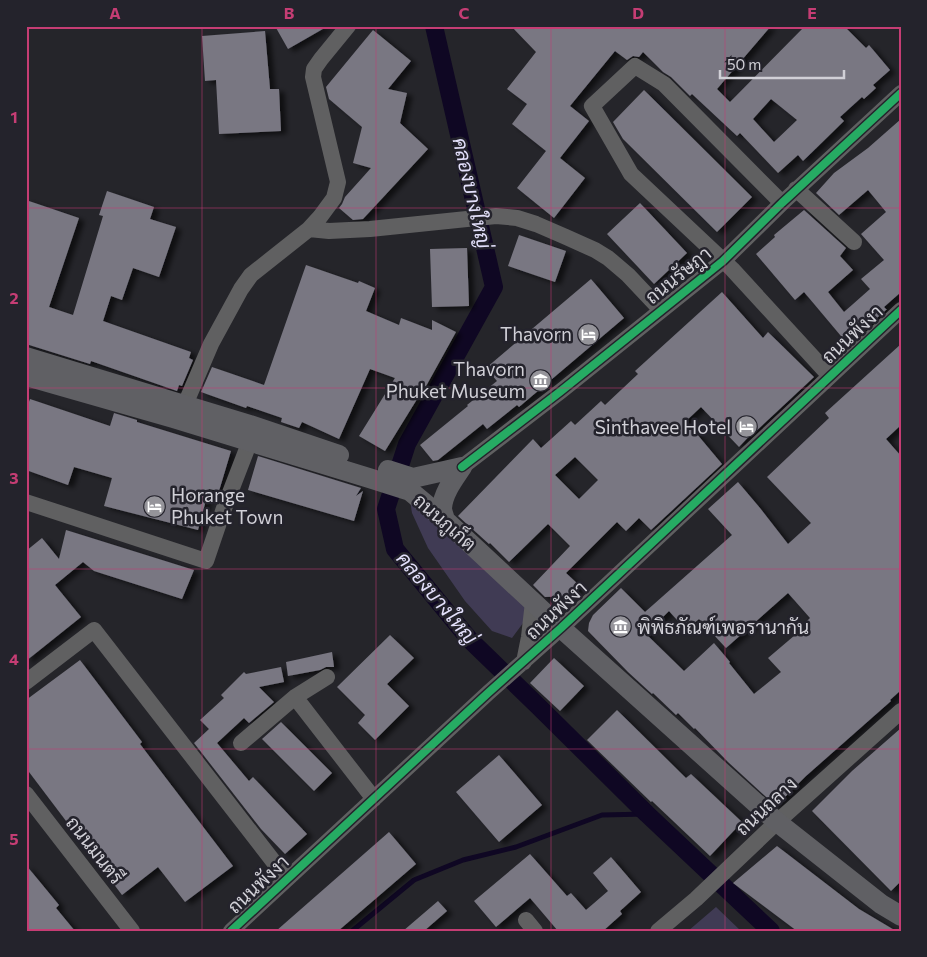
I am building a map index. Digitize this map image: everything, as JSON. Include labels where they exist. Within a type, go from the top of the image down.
[{"type":"main road","name":"ถนนภูเก็ต","points":[[30,368],[252,434],[411,485],[445,520],[532,602],[777,822],[880,904],[901,916]]},
{"type":"main road","name":"ถนนรัษฎา","points":[[411,485],[462,467]]},
{"type":"main road","name":"ถนนรัษฎา","points":[[445,520],[442,508],[445,498],[462,467]]},
{"type":"street","points":[[183,413],[211,344],[241,289],[251,276],[309,228],[334,198],[338,182],[313,77],[314,69],[348,26]]},
{"type":"street","points":[[782,203],[664,84],[635,66],[592,106],[631,174],[723,260],[830,376]]},
{"type":"street","name":"ถนนรัษฎา","points":[[462,467],[561,391],[723,260],[796,189],[901,93]]},
{"type":"street","points":[[796,189],[854,242]]},
{"type":"street","points":[[309,228],[329,231],[496,216],[517,218],[536,224],[595,250],[608,258],[628,275],[661,310]]},
{"type":"street","name":"ถนนพังงา","points":[[231,931],[561,628],[901,310]]},
{"type":"street","points":[[26,502],[206,561],[252,434]]},
{"type":"street","points":[[524,662],[529,638],[532,602]]},
{"type":"street","points":[[26,682],[94,630],[288,879]]},
{"type":"street","points":[[241,743],[296,697],[327,677]]},
{"type":"street","points":[[296,697],[374,799]]},
{"type":"street","name":"ถนนถลาง","points":[[669,927],[777,822],[901,711]]},
{"type":"street","name":"ถนนมนตรี","points":[[26,794],[132,931]]},
{"type":"shaded area","points":[[409,494],[519,598],[526,610],[526,619],[512,638],[492,631],[465,601],[428,548],[412,513]]},
{"type":"shaded area","points":[[716,907],[741,931],[688,931]]},
{"type":"building","points":[[275,26],[328,26],[288,49]]},
{"type":"building","points":[[511,26],[771,26],[717,89],[730,102],[805,26],[844,26],[866,48],[869,45],[890,70],[873,85],[876,88],[864,99],[862,97],[840,117],[844,121],[803,161],[798,155],[778,173],[740,133],[737,136],[692,94],[690,96],[671,77],[663,72],[643,52],[639,57],[633,56],[627,60],[615,51],[570,106],[589,121],[560,158],[585,178],[554,218],[517,188],[546,151],[512,124],[527,104],[507,89],[536,52]],"holes":[[[771,99],[797,120],[774,142],[753,119]]]},
{"type":"building","points":[[373,30],[411,61],[388,89],[407,93],[400,123],[428,149],[363,219],[353,220],[339,208],[345,197],[371,168],[353,163],[362,127],[329,99],[326,87]]},
{"type":"building","points":[[265,31],[270,89],[279,89],[281,131],[219,134],[216,80],[205,81],[202,36]]},
{"type":"building","points":[[644,90],[752,197],[717,232],[623,139],[613,122]]},
{"type":"building","points":[[901,119],[901,292],[884,307],[887,310],[863,330],[861,328],[846,342],[804,292],[795,300],[756,254],[775,237],[774,235],[804,210],[846,248],[840,256],[853,270],[828,292],[844,312],[870,289],[861,279],[884,260],[861,234],[886,212],[868,190],[839,215],[816,193],[834,173],[868,148]]},
{"type":"building","points":[[107,191],[154,207],[150,219],[176,227],[159,277],[133,268],[122,300],[111,296],[103,321],[191,352],[189,358],[193,360],[182,386],[179,385],[177,391],[91,361],[90,364],[26,344],[26,200],[79,218],[49,307],[73,315],[103,216],[99,215]]},
{"type":"building","points":[[640,203],[687,253],[654,284],[607,234]]},
{"type":"building","points":[[519,235],[566,251],[555,282],[508,266]]},
{"type":"building","points":[[467,248],[469,306],[432,307],[430,249]]},
{"type":"building","points":[[306,265],[358,283],[359,281],[375,288],[366,311],[399,325],[401,318],[432,330],[432,320],[456,332],[420,397],[385,451],[359,436],[395,378],[370,369],[339,439],[302,422],[299,428],[281,422],[282,418],[201,392],[212,367],[264,385]]},
{"type":"building","points":[[591,279],[624,318],[519,407],[517,405],[487,429],[483,424],[438,460],[433,461],[420,445],[497,381],[486,368]]},
{"type":"building","points":[[722,292],[763,338],[768,332],[814,377],[739,447],[701,407],[686,421],[722,464],[651,530],[639,518],[626,531],[617,522],[566,573],[580,586],[571,596],[545,597],[533,585],[570,546],[548,524],[509,562],[458,516],[533,439],[541,448],[571,421],[575,425],[601,401],[605,405],[638,374],[635,371]],"holes":[[[575,457],[598,480],[579,499],[555,475]]]},
{"type":"building","points":[[901,344],[901,425],[886,439],[901,456],[901,690],[806,776],[776,806],[728,762],[695,728],[678,713],[676,715],[628,672],[588,631],[593,615],[621,588],[645,612],[732,535],[708,509],[738,482],[788,544],[811,523],[767,477],[829,418],[825,413]],"holes":[[[788,593],[810,618],[806,622],[808,624],[768,658],[781,672],[754,694],[714,643],[684,671],[646,634],[669,611],[686,630],[699,619],[726,648]]]},
{"type":"building","points":[[30,399],[110,426],[114,413],[231,451],[219,491],[209,489],[198,530],[104,506],[112,478],[74,467],[68,485],[26,470],[26,410]]},
{"type":"building","points":[[258,456],[361,488],[356,496],[363,491],[354,521],[248,490]]},
{"type":"building","points":[[66,530],[194,570],[182,599],[94,571],[83,562],[55,585],[81,617],[26,661],[26,551],[42,538],[59,559]]},
{"type":"building","points":[[390,635],[414,658],[387,684],[409,706],[375,740],[358,723],[365,715],[337,687]]},
{"type":"building","points":[[332,652],[334,667],[326,667],[320,670],[288,676],[286,662]]},
{"type":"building","points":[[554,658],[584,686],[560,711],[530,683]]},
{"type":"building","points":[[80,660],[142,742],[140,744],[233,866],[185,902],[158,867],[122,895],[26,768],[26,700]]},
{"type":"building","points":[[281,667],[284,682],[259,687],[274,702],[249,723],[244,718],[217,743],[249,781],[253,777],[307,834],[285,854],[261,829],[194,743],[209,729],[200,720],[224,698],[221,695],[244,672],[246,674]]},
{"type":"building","points":[[617,710],[686,778],[691,774],[742,822],[710,856],[587,740]]},
{"type":"building","points":[[281,722],[332,773],[314,791],[262,739]]},
{"type":"building","points":[[901,728],[901,881],[891,891],[812,811],[852,771]]},
{"type":"building","points":[[499,755],[542,805],[499,842],[456,792]]},
{"type":"building","points":[[389,832],[416,864],[338,931],[276,931]]},
{"type":"building","points":[[777,846],[859,909],[896,931],[797,931],[733,883]]},
{"type":"building","points":[[530,854],[567,896],[571,893],[586,910],[608,891],[593,873],[611,857],[641,892],[620,911],[622,914],[603,931],[558,931],[530,898],[496,927],[474,901]]},
{"type":"building","points":[[26,865],[59,905],[56,908],[75,931],[26,931]]},
{"type":"building","points":[[438,901],[447,911],[424,931],[403,931]]},
{"type":"waterway","name":"คลองบางใหญ่","points":[[434,26],[494,287],[407,444],[386,509],[395,549],[470,640],[647,814],[771,931]]},
{"type":"waterway","points":[[352,931],[414,880],[463,860],[516,847],[602,815],[647,814]]},
{"type":"cycle path","points":[[462,467],[561,391],[723,261],[782,203],[901,93]]},
{"type":"cycle path","points":[[231,931],[561,628],[901,310]]},
{"type":"place","name":"Thavorn","points":[[588,334]]},
{"type":"place","name":"Thavorn Phuket Museum","points":[[541,380]]},
{"type":"place","name":"Sinthavee Hotel","points":[[747,427]]},
{"type":"place","name":"Horange Phuket Town","points":[[155,506]]},
{"type":"place","name":"พิพิธภัณฑ์เพอรานากัน","points":[[621,627]]}]
